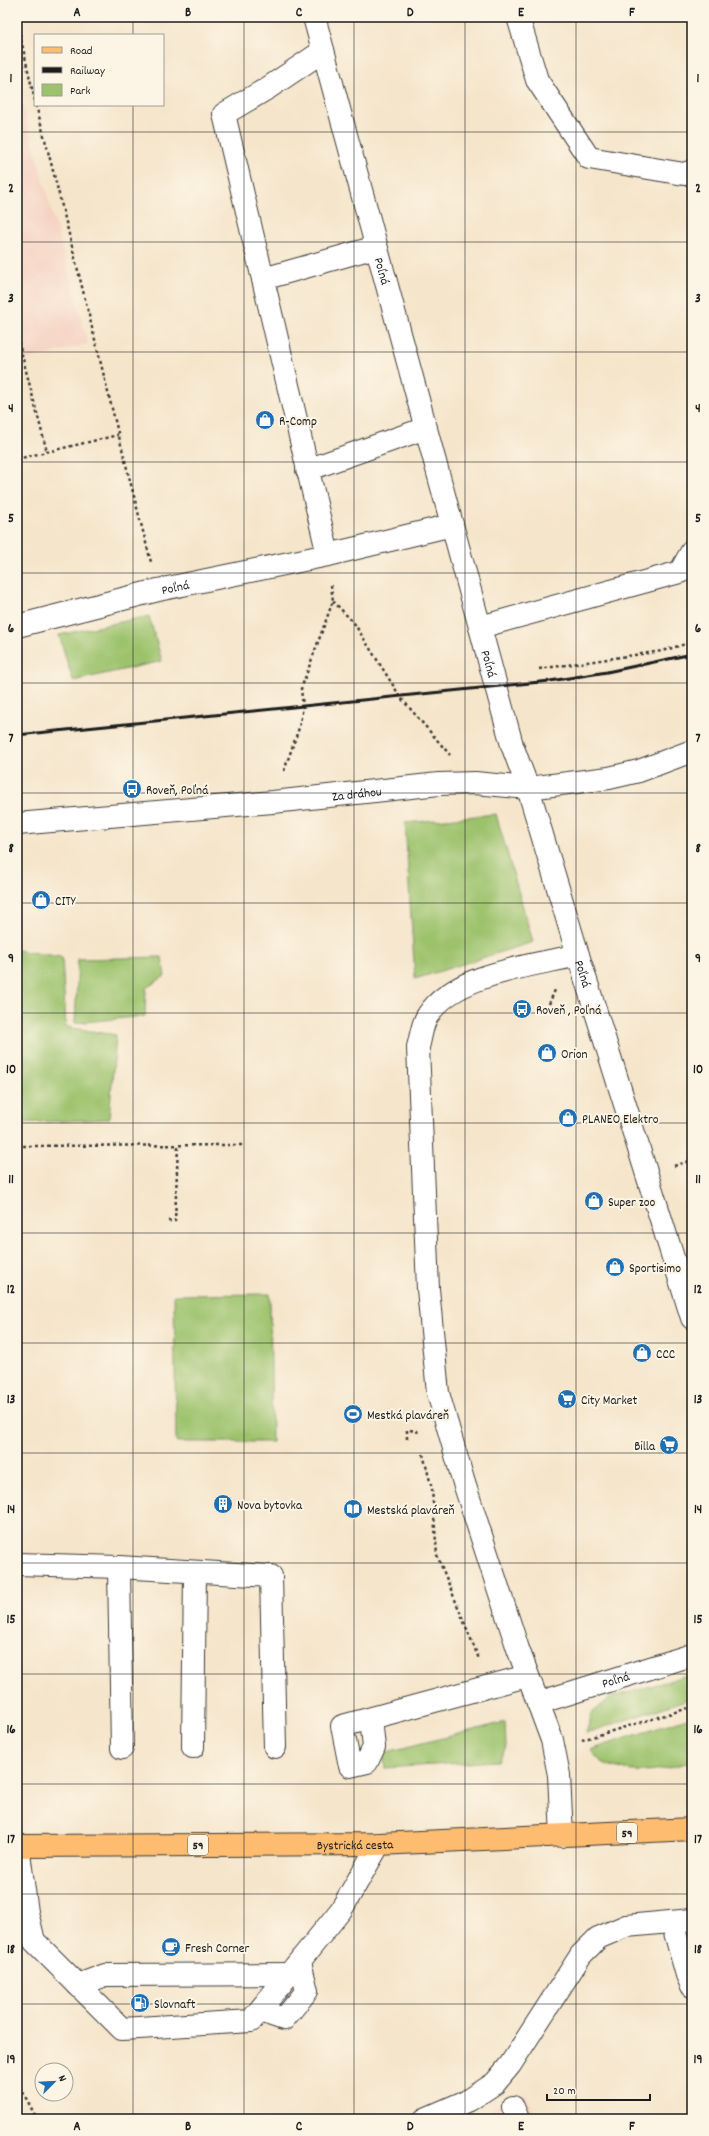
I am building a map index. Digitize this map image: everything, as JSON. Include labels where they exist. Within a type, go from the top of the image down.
[{"type":"main road","name":"Bystrická cesta","points":[[17,1846],[379,1844],[692,1829]]},
{"type":"street","name":"Poľná","points":[[314,17],[322,51],[512,745],[528,788],[578,955],[692,1318]]},
{"type":"street","points":[[518,17],[537,80],[589,158],[684,174],[692,171]]},
{"type":"street","points":[[322,51],[268,88],[224,114],[328,555]]},
{"type":"street","points":[[263,279],[376,247]]},
{"type":"street","points":[[307,470],[426,428]]},
{"type":"street","name":"Poľná","points":[[17,626],[158,590],[328,555],[452,525]]},
{"type":"street","points":[[480,628],[680,572],[692,551]]},
{"type":"street","name":"Za dráhou","points":[[17,824],[273,802],[439,784],[474,783],[528,788],[609,778],[653,766],[692,751]]},
{"type":"street","points":[[562,1836],[559,1775],[552,1740],[527,1676],[464,1483],[438,1393],[428,1289],[418,1047],[427,1016],[443,996],[494,974],[578,955]]},
{"type":"street","points":[[17,1564],[119,1567],[271,1576],[275,1747]]},
{"type":"street","points":[[119,1567],[122,1748]]},
{"type":"street","points":[[193,1747],[195,1572]]},
{"type":"street","name":"Poľná","points":[[538,1703],[692,1655]]},
{"type":"street","points":[[371,1719],[527,1676]]},
{"type":"street","points":[[17,1846],[27,1912],[34,1941],[122,2029],[250,2021],[341,1910],[379,1844]]},
{"type":"street","points":[[425,2119],[471,2099],[495,2083],[510,2065],[581,1955],[598,1938],[626,1926],[682,1921],[687,1975],[692,1986]]},
{"type":"street","points":[[78,1985],[105,1975],[295,1968]]},
{"type":"path","points":[[17,22],[34,97]]},
{"type":"path","points":[[36,106],[95,334],[118,435],[158,590]]},
{"type":"path","points":[[17,336],[47,452]]},
{"type":"path","points":[[17,459],[118,435]]},
{"type":"path","points":[[273,802],[299,728],[302,707],[301,689],[333,601],[328,555]]},
{"type":"path","points":[[333,601],[354,623],[402,698],[414,710],[453,758]]},
{"type":"path","points":[[539,669],[662,651],[692,642]]},
{"type":"path","points":[[168,1221],[175,1221],[178,1145]]},
{"type":"path","points":[[17,1146],[242,1145]]},
{"type":"path","points":[[670,1167],[692,1160]]},
{"type":"path","points":[[552,1740],[586,1740],[692,1708]]},
{"type":"path","points":[[17,2081],[36,2119]]},
{"type":"shaded area","points":[[17,84],[88,344],[17,362]]},
{"type":"shaded area","points":[[526,2094],[536,2119],[465,2119]]},
{"type":"green space","points":[[149,616],[162,661],[73,681],[59,635]]},
{"type":"green space","points":[[496,814],[533,942],[415,979],[405,823]]},
{"type":"green space","points":[[17,950],[62,957],[66,1027],[116,1035],[109,1119],[17,1123]]},
{"type":"green space","points":[[162,957],[165,976],[146,988],[145,1016],[75,1023],[78,959]]},
{"type":"green space","points":[[270,1294],[272,1442],[176,1442],[174,1295]]},
{"type":"green space","points":[[692,1674],[692,1698],[586,1733],[592,1713],[610,1698]]},
{"type":"green space","points":[[687,1718],[692,1732],[692,1761],[649,1771],[628,1770],[604,1763],[599,1760],[590,1750]]},
{"type":"green space","points":[[505,1722],[506,1747],[498,1761],[385,1768],[383,1753]]},
{"type":"railway","points":[[17,735],[550,681],[607,672],[692,654]]},
{"type":"place","name":"R-Comp","points":[[265,420]]},
{"type":"place","name":"Roveň, Poľná","points":[[132,789]]},
{"type":"place","name":"CITY","points":[[41,900]]},
{"type":"place","name":"Roveň , Poľná","points":[[522,1009]]},
{"type":"place","name":"Orion","points":[[547,1053]]},
{"type":"place","name":"PLANEO Elektro","points":[[568,1118]]},
{"type":"place","name":"Super zoo","points":[[594,1201]]},
{"type":"place","name":"Sportisimo","points":[[615,1267]]},
{"type":"place","name":"CCC","points":[[642,1353]]},
{"type":"place","name":"City Market","points":[[567,1399]]},
{"type":"place","name":"Mestká plaváreň","points":[[353,1414]]},
{"type":"place","name":"Billa","points":[[669,1445]]},
{"type":"place","name":"Nova bytovka","points":[[223,1504]]},
{"type":"place","name":"Mestská plaváreň","points":[[353,1509]]},
{"type":"place","name":"Fresh Corner","points":[[171,1947]]},
{"type":"place","name":"Slovnaft","points":[[140,2003]]}]
